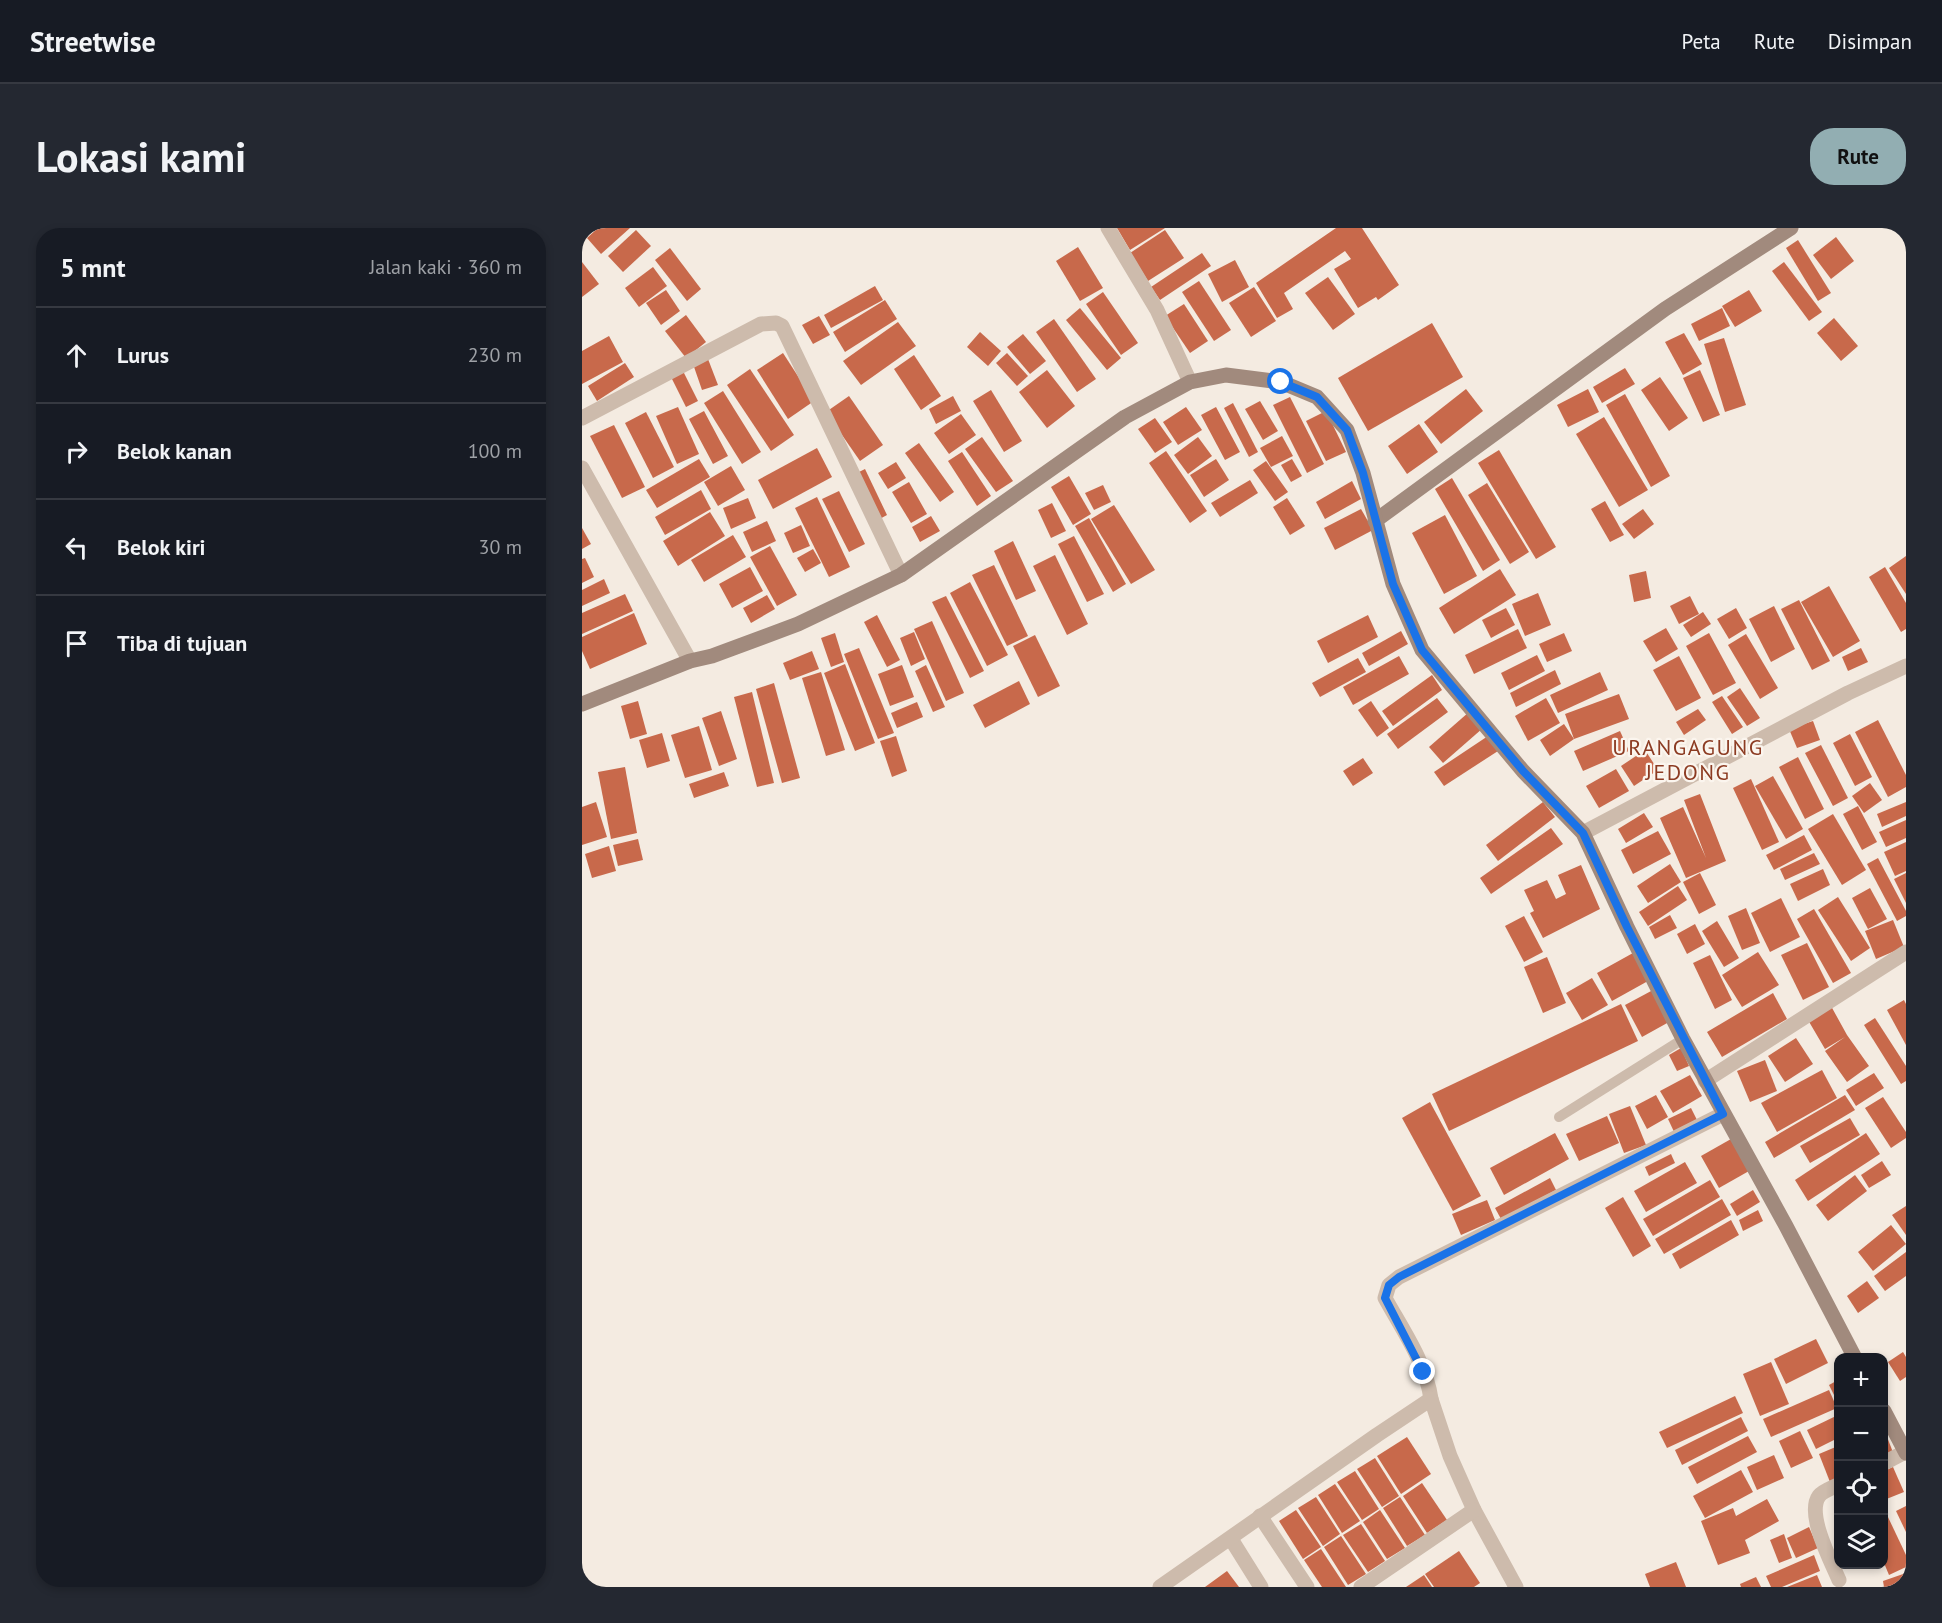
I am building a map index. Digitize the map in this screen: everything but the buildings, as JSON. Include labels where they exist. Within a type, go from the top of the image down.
[{"type":"street","points":[[1108,228],[1157,310],[1190,382]]},
{"type":"street","points":[[1375,521],[1665,309],[1791,228]]},
{"type":"street","points":[[582,418],[760,324],[776,322],[782,326],[901,575]]},
{"type":"street","points":[[582,704],[690,661],[712,656],[798,624],[901,575],[1125,417],[1190,382],[1226,375],[1281,382],[1317,397],[1347,430],[1363,473],[1393,584],[1422,650],[1523,771],[1583,833],[1683,1040],[1786,1226],[1852,1353]]},
{"type":"street","points":[[582,468],[690,661]]},
{"type":"street","points":[[1583,833],[1848,693],[1906,666]]},
{"type":"street","points":[[1705,1081],[1906,952]]},
{"type":"street","points":[[1516,1587],[1474,1510],[1450,1456],[1418,1358],[1385,1298],[1389,1285],[1399,1277],[1723,1114]]},
{"type":"street","points":[[1160,1587],[1231,1539],[1430,1392]]},
{"type":"street","points":[[1888,1419],[1906,1453],[1888,1461]]},
{"type":"street","points":[[1834,1487],[1820,1494],[1815,1503],[1814,1516],[1839,1580]]},
{"type":"street","points":[[1361,1587],[1474,1510]]},
{"type":"street","points":[[1260,1516],[1307,1587]]},
{"type":"street","points":[[1231,1539],[1261,1587]]},
{"type":"lane","points":[[1559,1117],[1683,1040]]},
{"type":"district","name":"URANGAGUNG JEDONG","points":[[1688,760]]},
{"type":"route","points":[[1281,382],[1317,397],[1347,430],[1363,473],[1393,584],[1422,650],[1523,771],[1583,833],[1683,1040],[1723,1114],[1399,1277],[1389,1285],[1385,1298],[1418,1358],[1423,1372]]}]
